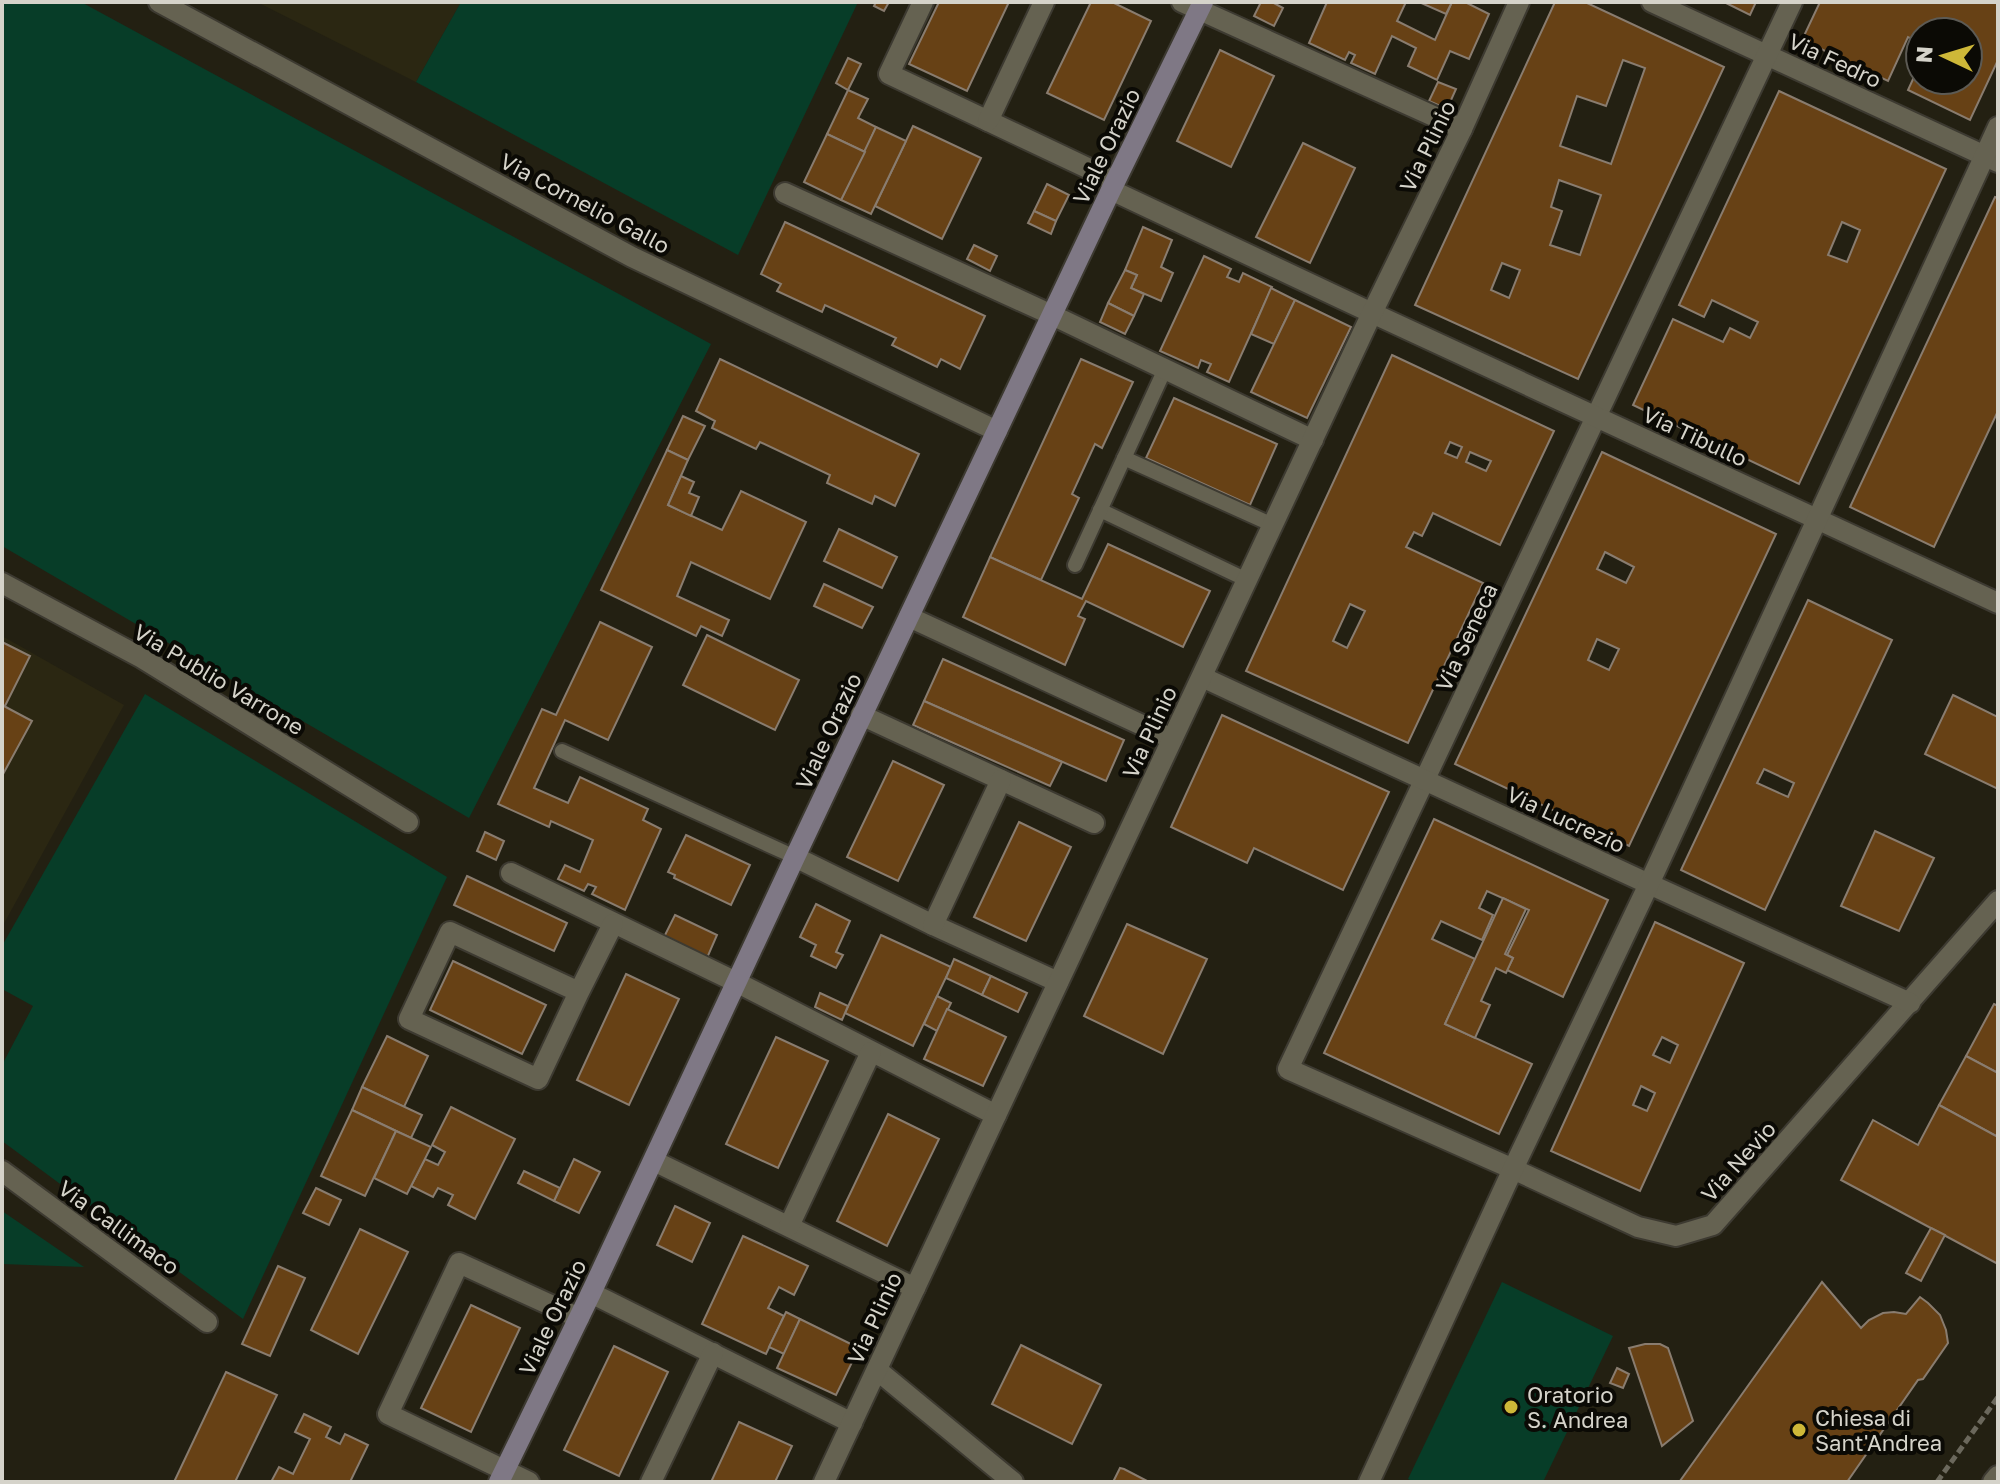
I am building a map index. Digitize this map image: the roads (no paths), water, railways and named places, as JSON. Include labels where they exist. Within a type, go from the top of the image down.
[{"type":"street","name":"Via Cornelio Gallo","points":[[159,2],[632,257],[997,431]]},
{"type":"street","name":"Via Tibullo","points":[[923,2],[889,74],[1372,313],[1998,603]]},
{"type":"street","points":[[988,121],[1044,2]]},
{"type":"street","name":"Via Plinio","points":[[824,1482],[1519,2]]},
{"type":"street","name":"Via Fedro","points":[[1652,2],[1991,158]]},
{"type":"street","name":"Via Seneca","points":[[1513,1169],[1288,1069],[1792,2]]},
{"type":"street","name":"Viale Orazio","points":[[502,1476],[654,1161],[1195,5]]},
{"type":"street","points":[[1195,5],[1462,129]]},
{"type":"street","points":[[1369,1482],[1649,884],[1816,518],[1991,158],[1998,127]]},
{"type":"street","points":[[785,193],[1052,315],[1313,440]]},
{"type":"street","name":"Via Publio Varrone","points":[[2,583],[142,658],[408,822]]},
{"type":"street","points":[[909,617],[1172,739]]},
{"type":"street","name":"Via Lucrezio","points":[[1202,677],[1910,1003]]},
{"type":"street","points":[[861,715],[1094,823]]},
{"type":"street","points":[[933,925],[1001,780]]},
{"type":"street","points":[[795,857],[1058,982]]},
{"type":"street","points":[[511,873],[736,982],[996,1115]]},
{"type":"street","name":"Via Nevio","points":[[1513,1169],[1638,1227],[1676,1236],[1713,1225],[1998,901]]},
{"type":"street","points":[[579,992],[450,932],[409,1019],[538,1079],[613,924]]},
{"type":"street","points":[[789,1226],[871,1052]]},
{"type":"street","points":[[654,1161],[915,1288]]},
{"type":"street","name":"Via Callimaco","points":[[2,1171],[207,1322]]},
{"type":"street","points":[[529,1482],[502,1476],[388,1414],[459,1263],[579,1318]]},
{"type":"street","points":[[591,1293],[852,1423]]},
{"type":"street","points":[[651,1482],[713,1353]]},
{"type":"street","points":[[877,1370],[1013,1482]]},
{"type":"street","points":[[1993,1482],[1998,1476]]},
{"type":"lane","points":[[1075,565],[1165,369]]},
{"type":"lane","points":[[1124,458],[1273,525]]},
{"type":"lane","points":[[1100,510],[1247,580]]},
{"type":"lane","points":[[562,751],[795,857]]},
{"type":"place","name":"Oratorio S. Andrea","points":[[1511,1407]]},
{"type":"place","name":"Chiesa di Sant'Andrea","points":[[1799,1430]]}]
